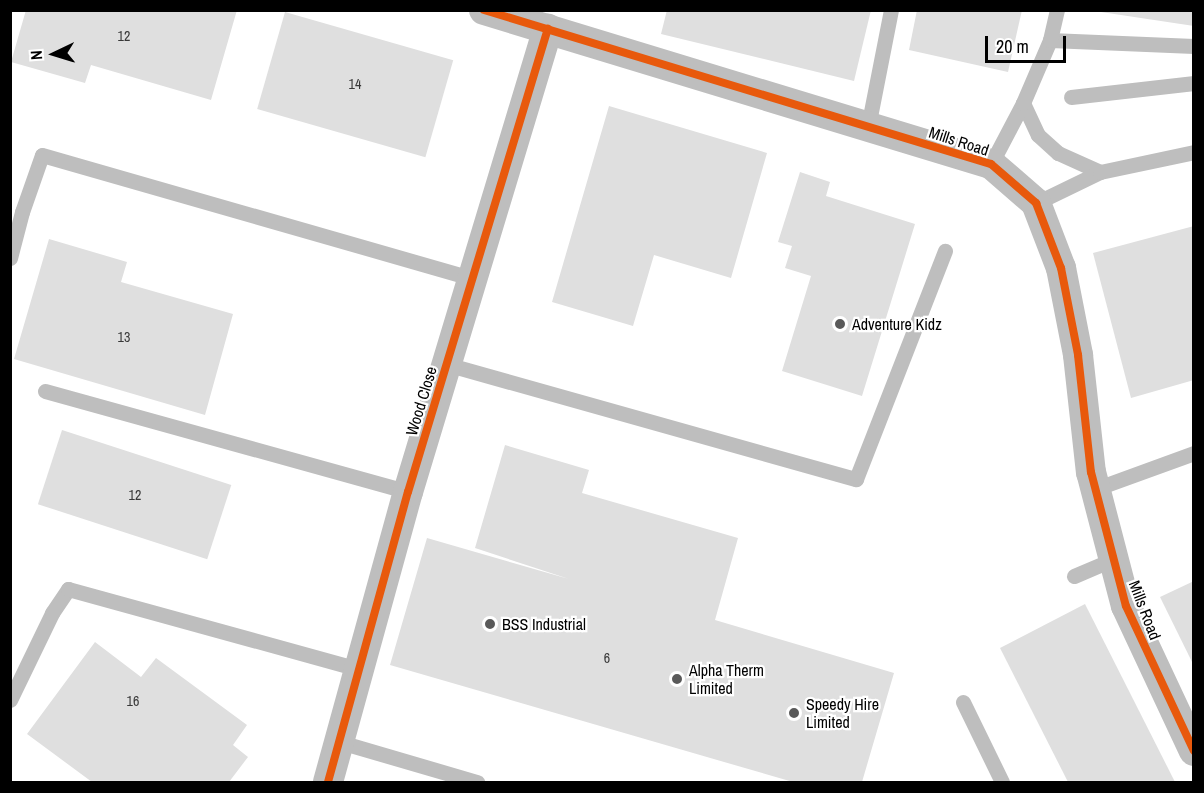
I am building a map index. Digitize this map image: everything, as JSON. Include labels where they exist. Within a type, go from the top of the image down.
[{"type":"street","name":"Mills Road","points":[[494,12],[991,164],[1036,203],[1061,268],[1078,355],[1095,489],[1126,606],[1194,752]]},
{"type":"street","name":"Wood Close","points":[[328,783],[408,492],[548,29]]},
{"type":"lane","points":[[868,127],[891,10]]},
{"type":"lane","points":[[991,164],[1023,103],[1050,40],[1057,10]]},
{"type":"lane","points":[[1050,40],[1194,46]]},
{"type":"lane","points":[[1071,98],[1194,83]]},
{"type":"lane","points":[[1023,103],[1038,135],[1058,153],[1100,172]]},
{"type":"lane","points":[[1036,203],[1100,172],[1194,152]]},
{"type":"lane","points":[[10,258],[22,212],[42,155],[471,278]]},
{"type":"lane","points":[[446,364],[856,479],[945,251]]},
{"type":"lane","points":[[45,391],[408,492]]},
{"type":"lane","points":[[1095,489],[1194,453]]},
{"type":"lane","points":[[1074,576],[1113,559]]},
{"type":"lane","points":[[10,700],[52,613],[68,589],[359,669]]},
{"type":"lane","points":[[963,702],[1002,783]]},
{"type":"lane","points":[[340,742],[477,783]]},
{"type":"building","points":[[26,10],[237,10],[211,100],[91,65],[85,83],[11,62]]},
{"type":"building","points":[[667,10],[871,10],[854,81],[661,34]]},
{"type":"building","points":[[917,10],[1022,10],[1008,72],[909,50]]},
{"type":"building","points":[[1101,10],[1194,10],[1194,26],[1101,12]]},
{"type":"building","points":[[285,12],[453,60],[425,157],[257,109]]},
{"type":"building","points":[[609,106],[767,153],[731,278],[654,255],[633,326],[552,302]]},
{"type":"building","name":"Adventure Kidz","points":[[800,172],[830,182],[826,196],[915,224],[862,396],[782,371],[811,276],[785,268],[792,246],[778,242]]},
{"type":"building","points":[[1194,226],[1194,380],[1131,398],[1093,253]]},
{"type":"building","points":[[49,239],[127,262],[121,282],[233,314],[205,415],[14,359]]},
{"type":"building","points":[[62,430],[231,485],[207,559],[38,504]]},
{"type":"building","points":[[505,445],[589,470],[582,493],[738,538],[715,620],[894,673],[862,782],[793,782],[390,665],[427,538],[569,579],[475,548]]},
{"type":"building","points":[[1194,581],[1194,666],[1160,597]]},
{"type":"building","points":[[1085,604],[1175,782],[1068,782],[1000,648]]},
{"type":"building","points":[[95,642],[141,677],[156,658],[247,725],[233,745],[248,757],[229,782],[92,782],[27,734]]},
{"type":"cycle path","points":[[484,10],[991,164],[1036,203],[1061,268],[1078,355],[1091,472],[1126,606],[1194,751]]},
{"type":"cycle path","points":[[328,782],[408,492],[548,29]]},
{"type":"place","name":"Adventure Kidz","points":[[840,324]]},
{"type":"place","name":"BSS Industrial","points":[[490,624]]},
{"type":"place","name":"Alpha Therm Limited","points":[[677,679]]},
{"type":"place","name":"Speedy Hire Limited","points":[[794,713]]}]
